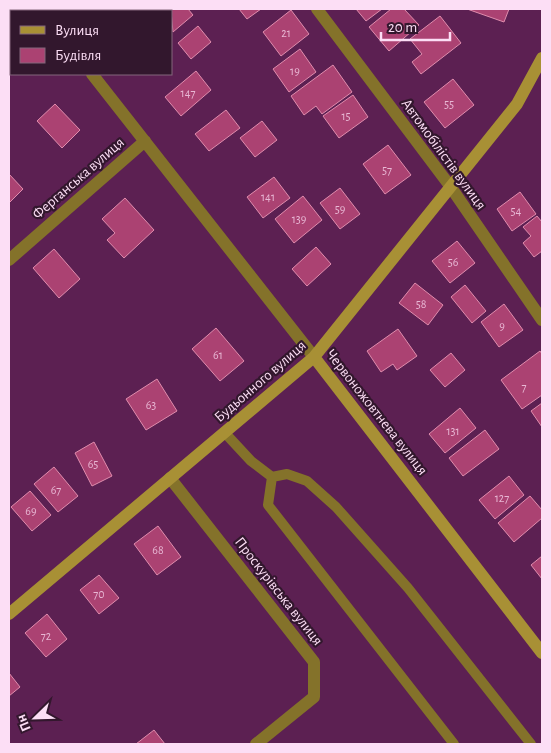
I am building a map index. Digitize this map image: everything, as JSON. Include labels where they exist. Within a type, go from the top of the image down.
[{"type":"main road","name":"Будьонного вулиця","points":[[9,614],[314,358],[517,104],[542,58]]},
{"type":"main road","name":"Червоножовтнева вулиця","points":[[314,358],[542,653]]},
{"type":"street","name":"Автомобілістів вулиця","points":[[317,9],[450,186],[542,320]]},
{"type":"street","name":"Червоножовтнева вулиця","points":[[93,75],[314,358]]},
{"type":"street","name":"Ферганська вулиця","points":[[9,260],[146,141]]},
{"type":"street","name":"Проскурівська вулиця","points":[[170,478],[314,662],[314,697],[256,744]]},
{"type":"lane","points":[[225,434],[251,461],[272,477],[288,474],[308,480],[336,507],[408,588],[531,744]]},
{"type":"lane","points":[[272,477],[268,505],[454,744]]},
{"type":"building","points":[[188,9],[193,15],[173,32],[172,10],[166,10]]},
{"type":"building","points":[[239,9],[261,9],[247,19]]},
{"type":"building","points":[[356,9],[382,9],[366,21]]},
{"type":"building","points":[[391,9],[404,9],[419,25],[389,51],[369,27]]},
{"type":"building","points":[[467,9],[509,9],[504,22]]},
{"type":"building","points":[[291,10],[309,34],[281,56],[263,32]]},
{"type":"building","points":[[440,16],[461,43],[421,74],[412,62],[422,54],[410,39]]},
{"type":"building","points":[[198,26],[211,42],[191,59],[178,43]]},
{"type":"building","points":[[300,49],[316,72],[289,92],[273,69]]},
{"type":"building","points":[[333,65],[352,92],[322,114],[316,106],[304,115],[291,96]]},
{"type":"building","points":[[196,71],[211,90],[181,116],[165,97]]},
{"type":"building","points":[[453,79],[474,105],[445,128],[424,102]]},
{"type":"building","points":[[353,95],[368,117],[339,138],[323,116]]},
{"type":"building","points":[[55,104],[80,130],[62,148],[37,121]]},
{"type":"building","points":[[226,110],[240,128],[209,151],[195,134]]},
{"type":"building","points":[[262,121],[277,140],[255,157],[240,138]]},
{"type":"building","points":[[388,145],[411,175],[385,194],[363,164]]},
{"type":"building","points":[[9,174],[23,189],[9,203]]},
{"type":"building","points":[[274,177],[290,198],[263,218],[247,197]]},
{"type":"building","points":[[340,188],[360,214],[340,229],[320,203]]},
{"type":"building","points":[[520,192],[536,214],[512,231],[497,209]]},
{"type":"building","points":[[303,196],[322,220],[294,243],[275,219]]},
{"type":"building","points":[[125,198],[154,230],[124,258],[107,240],[115,233],[102,219]]},
{"type":"building","points":[[537,216],[542,222],[542,251],[534,257],[523,243],[531,236],[523,227]]},
{"type":"building","points":[[457,241],[475,263],[450,283],[432,261]]},
{"type":"building","points":[[316,247],[331,264],[307,286],[292,269]]},
{"type":"building","points":[[54,249],[80,279],[59,298],[33,268]]},
{"type":"building","points":[[415,283],[443,305],[428,325],[399,303]]},
{"type":"building","points":[[465,285],[486,311],[472,323],[451,297]]},
{"type":"building","points":[[504,304],[523,330],[499,347],[481,322]]},
{"type":"building","points":[[216,328],[244,361],[220,381],[192,349]]},
{"type":"building","points":[[398,329],[417,356],[397,370],[393,364],[381,372],[367,351]]},
{"type":"building","points":[[540,351],[542,354],[542,395],[522,409],[501,380]]},
{"type":"building","points":[[451,353],[465,370],[445,387],[430,370]]},
{"type":"building","points":[[157,379],[177,411],[146,430],[126,399]]},
{"type":"building","points":[[542,403],[542,427],[531,411]]},
{"type":"building","points":[[460,408],[476,428],[445,453],[429,434]]},
{"type":"building","points":[[485,430],[499,449],[463,476],[449,458]]},
{"type":"building","points":[[94,442],[112,476],[92,486],[75,453]]},
{"type":"building","points":[[54,467],[78,496],[58,512],[34,484]]},
{"type":"building","points":[[509,476],[524,495],[495,519],[479,500]]},
{"type":"building","points":[[30,491],[51,515],[32,531],[11,507]]},
{"type":"building","points":[[530,496],[542,510],[542,518],[514,542],[498,523]]},
{"type":"building","points":[[158,526],[181,557],[157,575],[134,544]]},
{"type":"building","points":[[542,556],[542,579],[531,565]]},
{"type":"building","points":[[99,575],[119,598],[99,614],[80,590]]},
{"type":"building","points":[[47,614],[67,639],[46,657],[25,633]]},
{"type":"building","points":[[9,673],[20,687],[9,696]]},
{"type":"building","points":[[154,730],[165,744],[136,744]]}]
